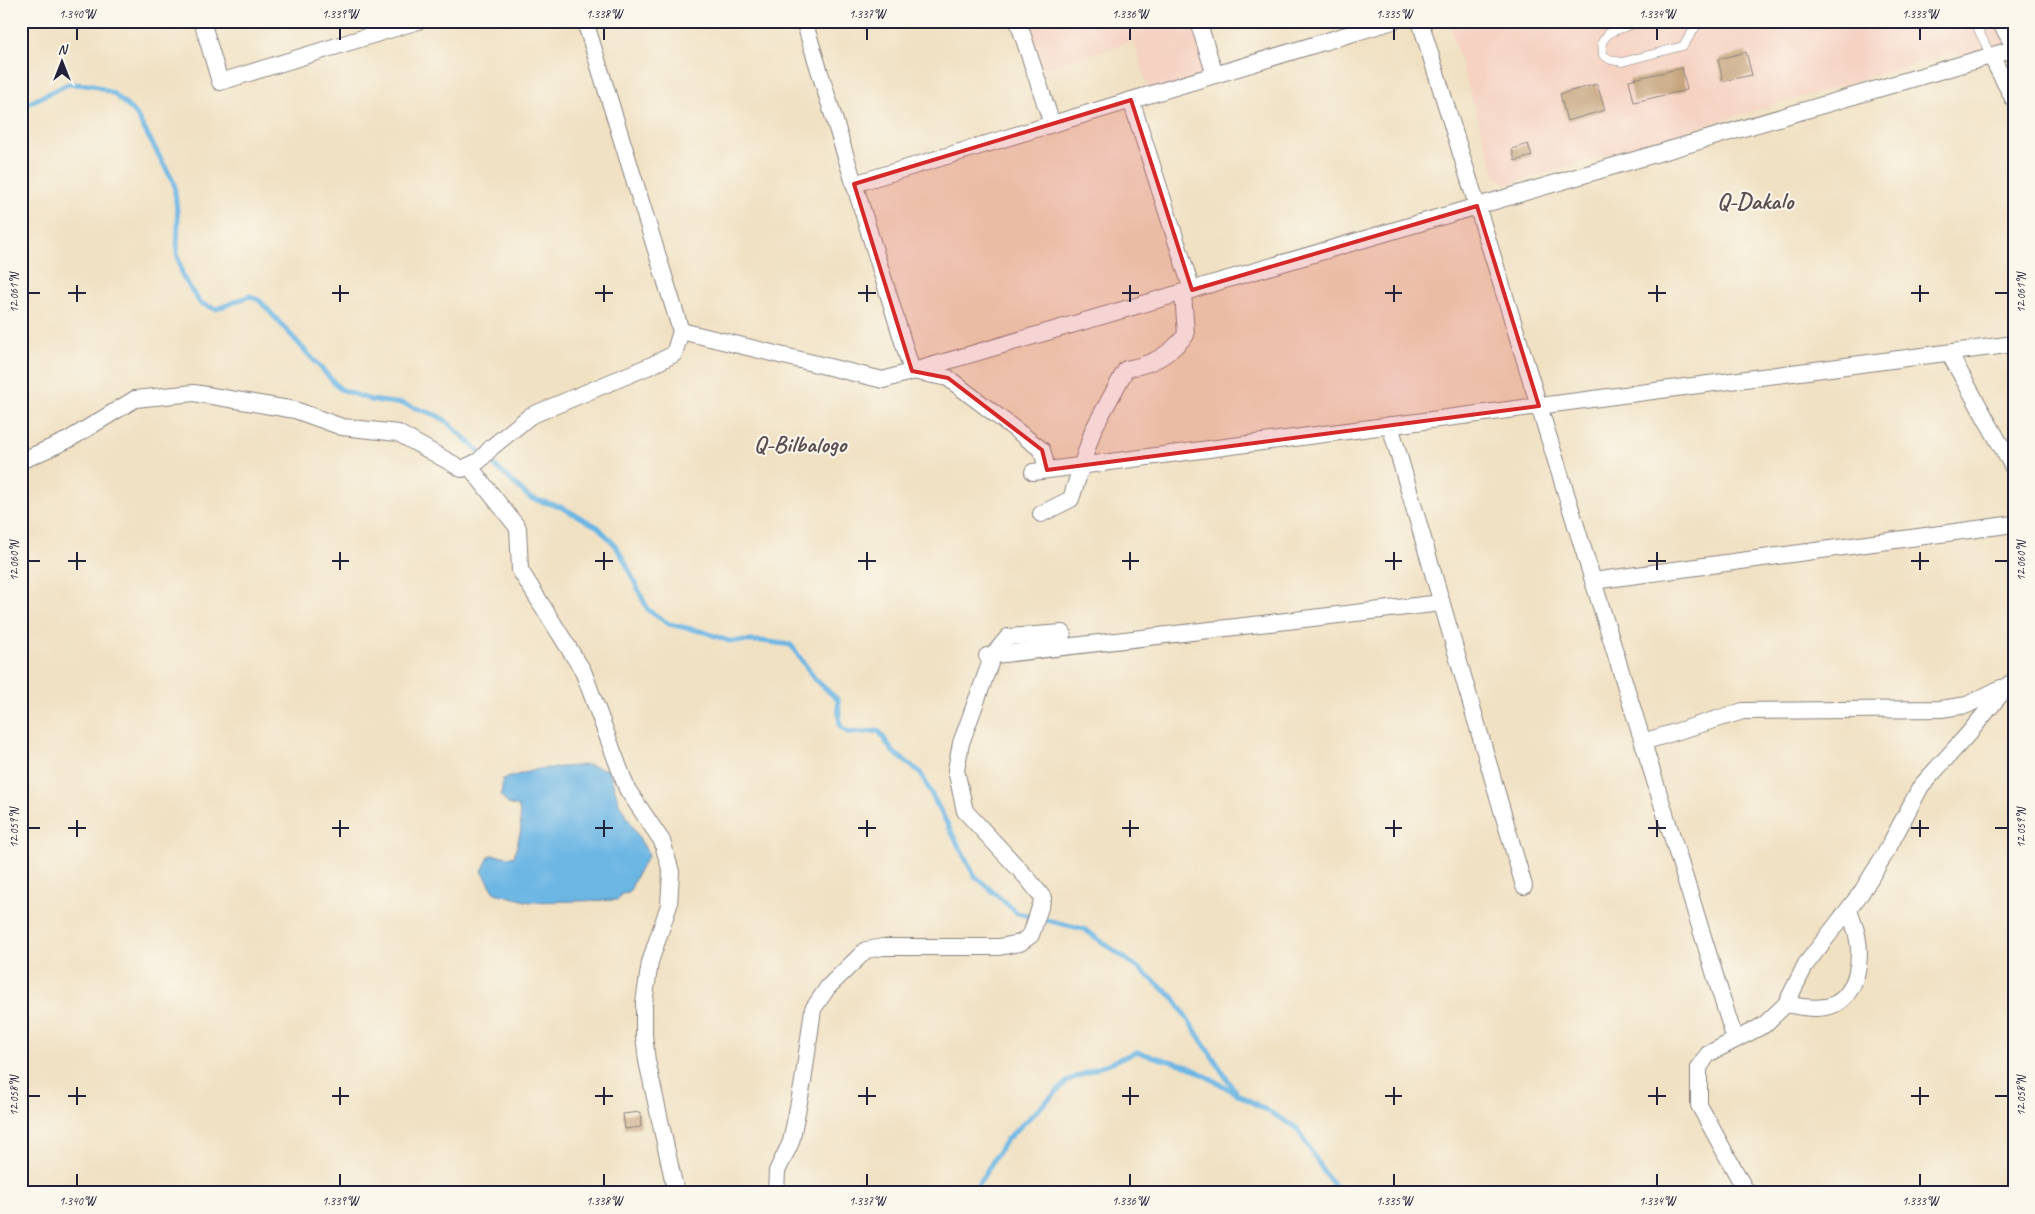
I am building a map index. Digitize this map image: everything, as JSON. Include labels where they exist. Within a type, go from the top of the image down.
[{"type":"street","points":[[202,21],[220,82],[418,21]]},
{"type":"street","points":[[21,461],[68,440],[135,399],[194,393],[296,410],[342,427],[398,433],[462,469],[474,464],[530,416],[674,354],[681,331],[585,21]]},
{"type":"street","points":[[804,21],[912,372]]},
{"type":"street","points":[[1018,21],[1052,124]]},
{"type":"street","points":[[1198,21],[1214,75]]},
{"type":"street","points":[[854,184],[1393,21]]},
{"type":"street","points":[[1420,21],[1735,1040]]},
{"type":"street","points":[[681,331],[883,380],[1991,56],[2011,33]]},
{"type":"street","points":[[1991,56],[2014,100]]},
{"type":"street","points":[[1040,514],[1071,499],[1093,430],[1126,368],[1148,364],[1175,348],[1186,335],[1188,291],[1131,100]]},
{"type":"street","points":[[912,372],[948,378],[1042,450],[1040,471],[2014,344]]},
{"type":"street","points":[[1949,353],[2014,469]]},
{"type":"street","points":[[1390,425],[1524,886]]},
{"type":"street","points":[[474,464],[518,528],[520,570],[583,671],[628,789],[662,842],[671,872],[669,905],[650,962],[644,1003],[644,1035],[676,1193]]},
{"type":"street","points":[[1593,581],[2014,524]]},
{"type":"street","points":[[988,656],[1441,603]]},
{"type":"street","points":[[776,1193],[777,1171],[791,1142],[813,1009],[828,988],[866,950],[883,947],[999,947],[1020,943],[1031,934],[1043,898],[1029,880],[965,811],[956,770],[961,743],[988,656],[1008,637],[1063,633]]},
{"type":"street","points":[[1643,742],[1743,711],[1941,709],[1968,705],[2011,683]]},
{"type":"street","points":[[1747,1193],[1699,1105],[1700,1068],[1708,1054],[1764,1025],[1786,1004],[1806,964],[1861,893],[1885,854],[1921,786],[2011,683]]},
{"type":"street","points":[[1786,1004],[1804,1008],[1834,1004],[1848,993],[1855,980],[1858,962],[1857,936],[1849,909]]},
{"type":"lane","points":[[1641,21],[1609,33],[1602,42],[1603,55],[1611,60],[1622,62],[1683,46],[1697,25]]},
{"type":"lane","points":[[1681,21],[1697,25],[1710,21]]},
{"type":"lane","points":[[1974,21],[1991,56]]},
{"type":"highlighted area","points":[[1131,100],[1192,290],[1477,206],[1539,406],[1047,470],[1042,450],[948,378],[912,371],[854,184]]},
{"type":"shaded area","points":[[1018,21],[1198,21],[1215,75],[1150,95],[1134,41],[1035,71]]},
{"type":"shaded area","points":[[1448,21],[2005,21],[2014,49],[1963,64],[1958,51],[1507,184],[1496,177]]},
{"type":"water","points":[[587,765],[609,770],[619,803],[649,855],[638,872],[629,893],[622,894],[618,900],[530,902],[495,893],[482,871],[490,855],[514,857],[521,829],[519,807],[508,804],[501,796],[503,779],[538,769]]},
{"type":"building","points":[[1746,52],[1752,75],[1723,81],[1718,59]]},
{"type":"building","points":[[1682,68],[1687,90],[1634,102],[1629,80]]},
{"type":"building","points":[[1597,84],[1605,110],[1567,121],[1560,94]]},
{"type":"building","points":[[1528,144],[1532,156],[1515,161],[1512,149]]},
{"type":"building","points":[[640,1112],[641,1127],[625,1129],[623,1114]]},
{"type":"waterway","points":[[21,107],[68,84],[93,85],[114,94],[136,114],[174,183],[178,220],[177,253],[183,277],[200,303],[216,309],[250,296],[260,301],[340,389],[371,400],[404,404],[445,420],[530,498],[561,507],[598,527],[615,545],[648,610],[669,624],[704,632],[729,641],[762,641],[791,645],[815,679],[838,700],[840,726],[849,733],[879,731],[893,752],[920,772],[974,875],[1017,913],[1084,929],[1141,970],[1173,997],[1235,1091]]},
{"type":"waterway","points":[[973,1193],[1006,1140],[1069,1080],[1136,1052],[1188,1066],[1296,1127],[1325,1174],[1340,1193]]},
{"type":"district","name":"Q-Dakalo","points":[[1755,201]]},
{"type":"district","name":"Q-Bilbalogo","points":[[800,444]]}]
